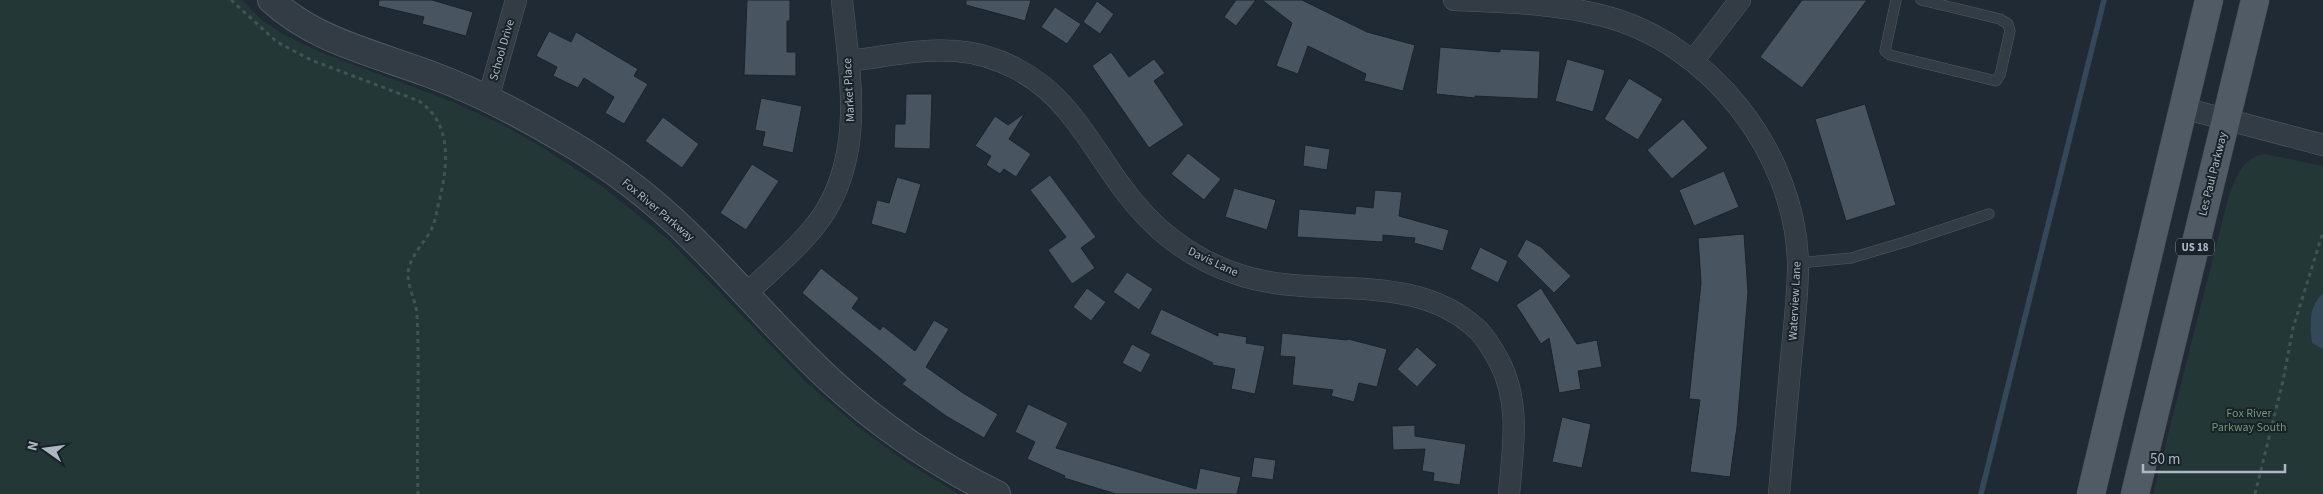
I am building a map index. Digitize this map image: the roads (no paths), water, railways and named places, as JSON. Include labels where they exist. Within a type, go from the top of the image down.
[{"type":"main road","points":[[2091,494],[2209,0]]},
{"type":"main road","name":"Les Paul Parkway","points":[[2135,494],[2255,0]]},
{"type":"street","name":"Fox River Parkway","points":[[271,0],[299,21],[326,37],[434,76],[488,99],[566,141],[618,176],[691,237],[831,381],[875,418],[926,454],[997,494]]},
{"type":"street","name":"School Drive","points":[[488,99],[516,0]]},
{"type":"street","name":"Market Place","points":[[746,294],[804,238],[824,212],[837,188],[846,165],[851,137],[852,113],[842,0]]},
{"type":"street","name":"Waterview Lane","points":[[1454,0],[1562,7],[1601,15],[1627,23],[1646,32],[1693,62],[1722,87],[1758,136],[1784,191],[1793,226],[1798,263],[1797,299],[1779,494]]},
{"type":"street","points":[[1693,62],[1740,0]]},
{"type":"street","name":"Davis Lane","points":[[848,61],[945,50],[990,57],[1013,66],[1032,78],[1066,108],[1136,205],[1161,232],[1206,261],[1239,275],[1276,284],[1403,292],[1427,298],[1453,311],[1479,331],[1490,345],[1505,373],[1512,396],[1515,425],[1509,494]]},
{"type":"street","points":[[2183,108],[2323,145]]},
{"type":"lane","points":[[1896,0],[1885,51],[1890,55],[1996,81],[2000,74],[2010,31],[2008,24],[2000,19],[1921,0]]},
{"type":"lane","points":[[1798,263],[1850,258],[1989,214]]},
{"type":"water","points":[[2323,294],[2323,349],[2312,343],[2311,316],[2315,304]]},
{"type":"waterway","points":[[1981,494],[2104,0]]},
{"type":"park label","name":"Fox River Parkway South","points":[[2249,420]]}]
